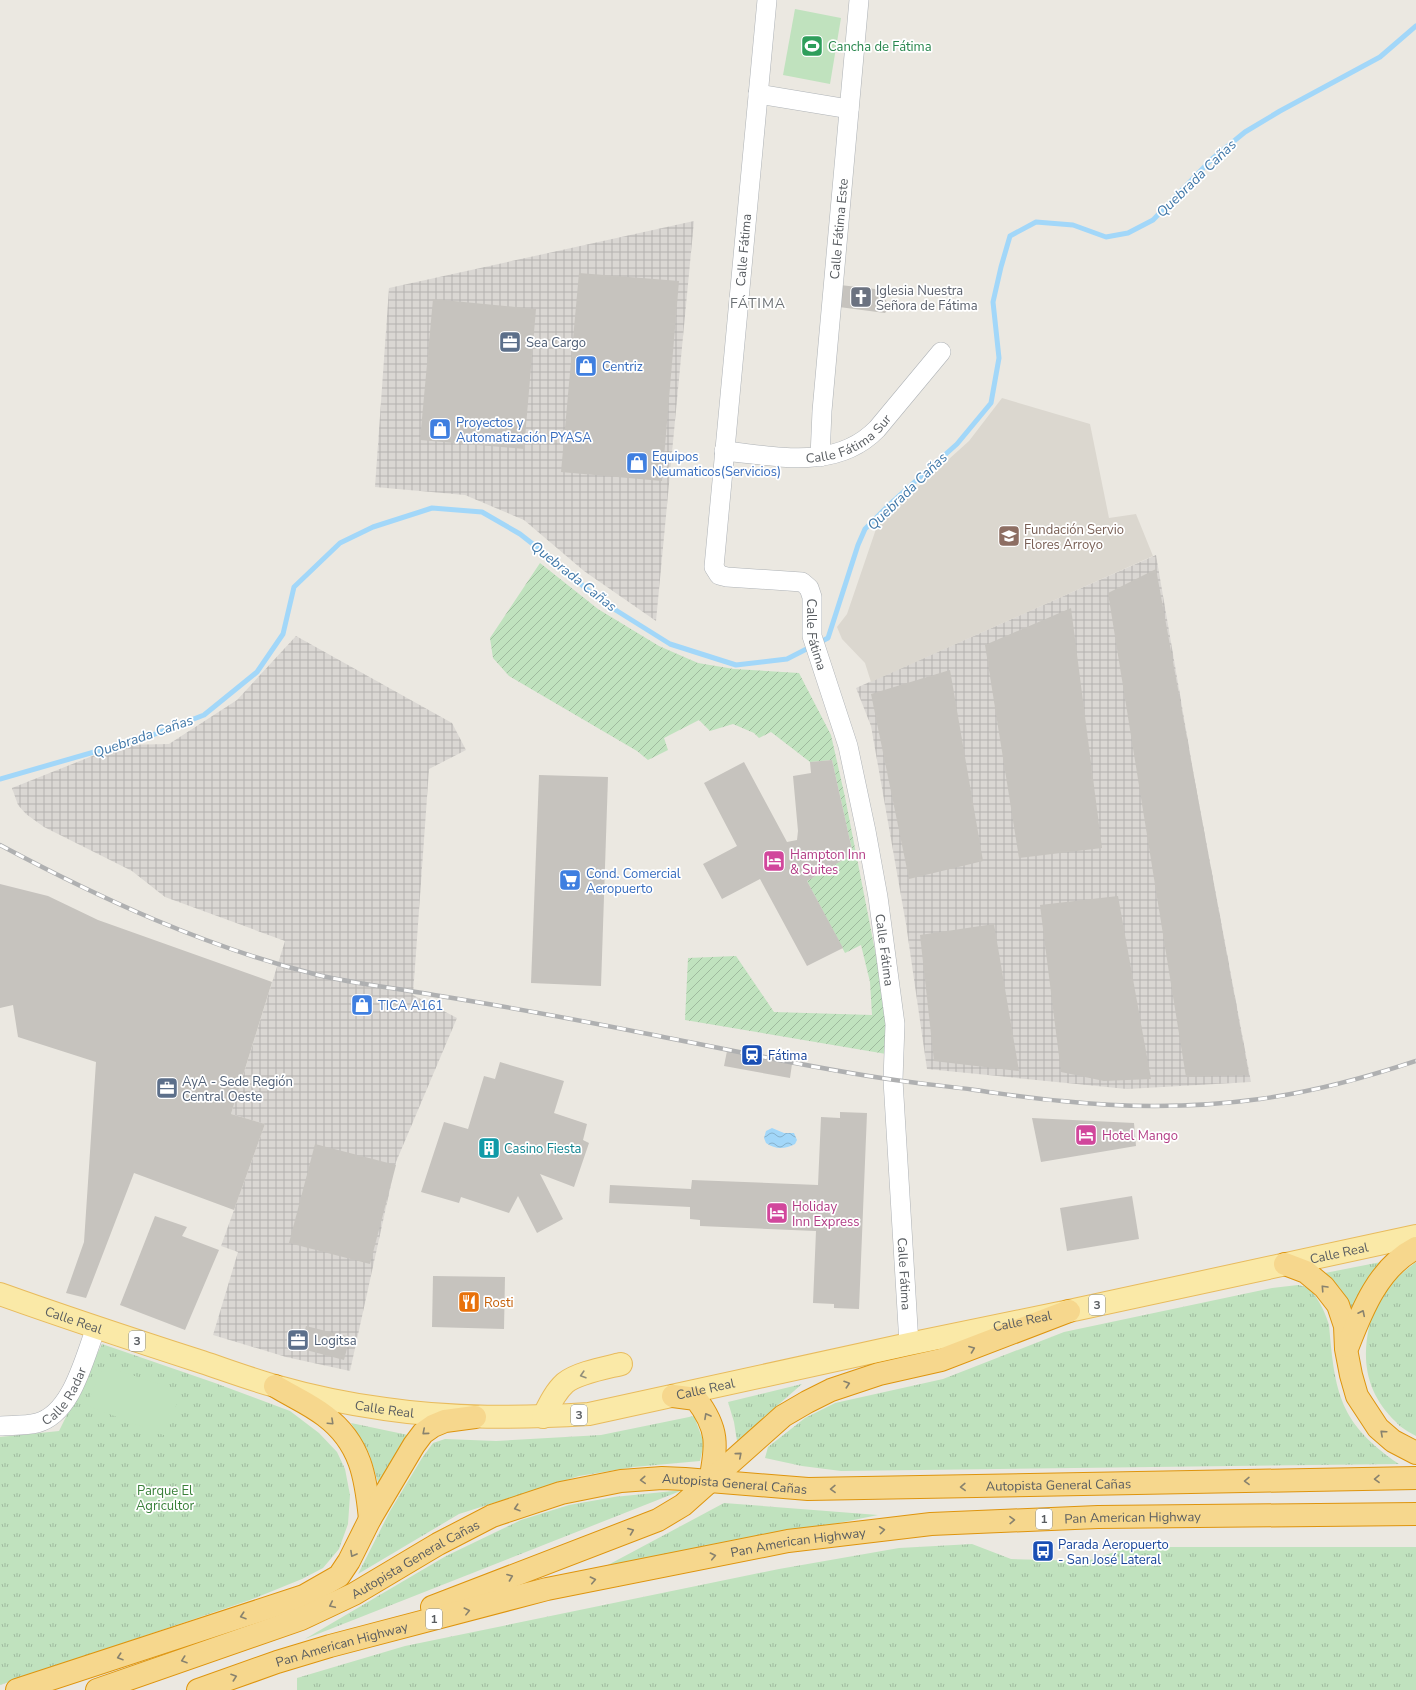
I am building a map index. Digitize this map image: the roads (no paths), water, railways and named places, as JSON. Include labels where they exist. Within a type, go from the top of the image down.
[{"type":"highway","points":[[1346,1349],[1360,1316],[1375,1288],[1391,1266],[1416,1248]]},
{"type":"highway","points":[[1285,1264],[1306,1272],[1324,1286],[1338,1305],[1345,1326],[1346,1349],[1357,1396],[1378,1428],[1393,1441],[1416,1453]]},
{"type":"highway","points":[[330,1646],[658,1520],[683,1505],[783,1416],[831,1390],[879,1374],[941,1360],[1070,1311]]},
{"type":"highway","points":[[275,1386],[325,1416],[341,1431],[352,1446],[361,1464],[366,1484],[370,1519]]},
{"type":"highway","points":[[673,1396],[696,1399],[711,1423],[715,1438],[715,1457],[710,1481]]},
{"type":"highway","points":[[17,1690],[304,1596],[339,1576],[349,1561],[370,1519],[414,1445],[423,1433],[432,1426],[445,1421],[474,1417]]},
{"type":"highway","name":"Autopista General Cañas","points":[[97,1690],[301,1619],[354,1594],[438,1544],[492,1516],[560,1493],[621,1481],[662,1478],[808,1489],[1416,1478]]},
{"type":"highway","name":"Pan American Highway","points":[[198,1690],[277,1662],[330,1646],[547,1590],[788,1541],[931,1524],[1098,1517],[1416,1514]]},
{"type":"highway","points":[[1233,1516],[1416,1526]]},
{"type":"main road","name":"Calle Real","points":[[0,1294],[96,1328],[275,1386],[384,1409],[474,1417],[543,1417],[589,1414],[1416,1236]]},
{"type":"main road","points":[[543,1417],[557,1392],[566,1383],[574,1378],[621,1364]]},
{"type":"street","name":"Calle Fátima","points":[[766,0],[714,567],[719,575],[727,577],[802,582],[809,588],[812,597],[812,636],[848,746],[866,831],[878,897],[895,1024],[893,1080],[909,1344]]},
{"type":"street","name":"Calle Fátima Este","points":[[820,457],[822,411],[859,0]]},
{"type":"street","points":[[758,94],[849,109]]},
{"type":"street","name":"Calle Fátima Sur","points":[[724,451],[805,459],[840,452],[859,444],[870,437],[941,352]]},
{"type":"street","name":"Calle Radar","points":[[0,1426],[37,1423],[55,1414],[70,1396],[96,1328]]},
{"type":"water","points":[[772,1128],[784,1133],[794,1133],[797,1140],[795,1144],[780,1148],[773,1147],[766,1143],[764,1138],[766,1131]]},
{"type":"waterway","name":"Quebrada Cañas","points":[[0,779],[150,736],[204,715],[257,672],[283,634],[294,587],[340,543],[373,527],[432,508],[482,512],[520,534],[557,563],[598,599],[670,644],[736,665],[787,659],[828,638],[858,545],[865,529],[890,504],[957,444],[991,403],[999,358],[993,302],[1010,236],[1036,222],[1073,225],[1106,237],[1128,233],[1153,220],[1212,159],[1245,132],[1280,111],[1380,57],[1416,26]]},
{"type":"railway","points":[[0,845],[77,884],[155,920],[195,936],[276,964],[332,978],[538,1013],[863,1075],[1051,1100],[1112,1105],[1161,1106],[1235,1102],[1280,1096],[1358,1079],[1416,1061]]},
{"type":"place","name":"Cancha de Fátima","points":[[812,46]]},
{"type":"place","name":"Iglesia Nuestra Señora de Fátima","points":[[861,297]]},
{"type":"place","name":"Sea Cargo","points":[[510,342]]},
{"type":"place","name":"Centriz","points":[[586,366]]},
{"type":"place","name":"Proyectos y Automatización PYASA","points":[[440,429]]},
{"type":"place","name":"Equipos Neumaticos(Servicios)","points":[[637,463]]},
{"type":"place","name":"Fundación Servio Flores Arroyo","points":[[1009,536]]},
{"type":"place","name":"Hampton Inn & Suites","points":[[774,861]]},
{"type":"place","name":"Cond. Comercial Aeropuerto","points":[[570,880]]},
{"type":"place","name":"TICA A161","points":[[362,1005]]},
{"type":"place","name":"Fátima","points":[[752,1055]]},
{"type":"place","name":"AyA - Sede Región Central Oeste","points":[[167,1088]]},
{"type":"place","name":"Hotel Mango","points":[[1086,1135]]},
{"type":"place","name":"Casino Fiesta","points":[[489,1148]]},
{"type":"place","name":"Holiday Inn Express","points":[[777,1213]]},
{"type":"place","name":"Rosti","points":[[469,1302]]},
{"type":"place","name":"Logitsa","points":[[298,1340]]},
{"type":"place","name":"Parada Aeropuerto - San José Lateral","points":[[1043,1551]]},
{"type":"district","name":"FÁTIMA","points":[[758,303]]},
{"type":"park label","name":"Parque El Agricultor","points":[[165,1498]]}]
